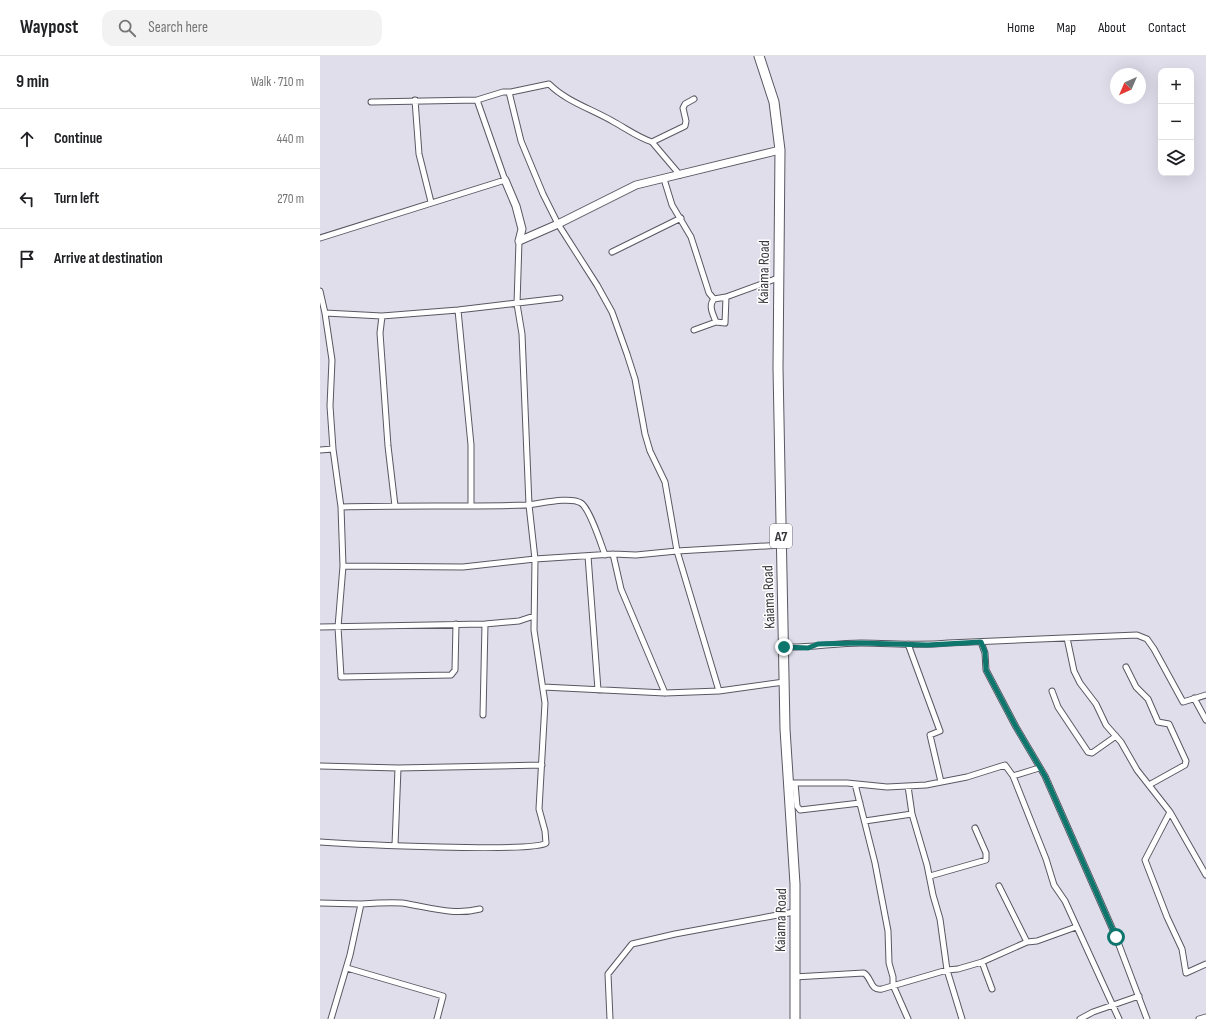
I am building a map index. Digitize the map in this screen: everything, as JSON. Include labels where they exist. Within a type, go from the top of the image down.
[{"type":"highway","name":"Kaiama Road","points":[[759,56],[772,96],[780,150],[778,278],[784,682],[792,783],[795,884],[795,1019]]},
{"type":"street","points":[[371,102],[477,100],[503,92],[549,84],[567,99],[613,121],[637,137],[652,142],[680,175]]},
{"type":"street","points":[[508,92],[521,141],[543,194],[558,224],[597,285],[614,319],[636,379],[645,434],[650,451],[665,482],[677,551],[719,691]]},
{"type":"street","points":[[415,100],[419,154],[431,202]]},
{"type":"street","points":[[320,842],[487,848],[542,846],[546,843],[539,809],[545,703],[535,636],[535,559],[529,504],[522,334],[517,304],[519,241],[522,228],[516,206],[505,180],[477,100]]},
{"type":"street","points":[[652,142],[685,126],[686,121],[683,108],[685,104],[694,100]]},
{"type":"street","points":[[519,241],[558,224],[636,185],[780,150]]},
{"type":"street","points":[[664,179],[672,205],[691,237],[709,293],[714,299]]},
{"type":"street","points":[[320,238],[505,180]]},
{"type":"street","points":[[612,252],[681,218]]},
{"type":"street","points":[[716,322],[711,308],[711,303],[714,299],[726,297],[778,278]]},
{"type":"street","points":[[320,291],[332,360],[330,406],[333,449],[341,507],[343,566],[338,627],[341,677],[451,674],[455,670],[456,624]]},
{"type":"street","points":[[694,330],[716,322],[722,324],[726,321],[726,297]]},
{"type":"street","points":[[325,313],[382,316],[458,310],[560,298]]},
{"type":"street","points":[[458,310],[471,445],[471,505]]},
{"type":"street","points":[[382,316],[380,333],[395,506]]},
{"type":"street","points":[[320,450],[333,449]]},
{"type":"street","points":[[341,507],[529,504],[561,501],[578,502],[582,504],[600,538],[605,555]]},
{"type":"street","points":[[343,566],[463,567],[535,559],[613,554],[636,556],[677,551],[782,545]]},
{"type":"street","points":[[613,554],[621,589],[665,693]]},
{"type":"street","points":[[588,556],[598,690]]},
{"type":"street","points":[[320,627],[485,624],[519,622],[534,616]]},
{"type":"street","points":[[483,715],[485,624]]},
{"type":"street","points":[[784,647],[808,648],[818,644],[861,643],[928,645],[1137,635],[1147,639],[1154,649],[1183,702],[1206,695]]},
{"type":"street","points":[[1067,638],[1076,678],[1096,704],[1106,725],[1116,736],[1137,770],[1170,812],[1206,875]]},
{"type":"street","points":[[981,642],[985,652],[986,670],[1039,768],[1045,776],[1116,937],[1147,1019]]},
{"type":"street","points":[[908,644],[940,731],[930,735],[941,782]]},
{"type":"street","points":[[1126,667],[1136,687],[1148,699],[1158,722],[1169,724],[1186,761],[1185,765],[1149,785]]},
{"type":"street","points":[[543,687],[665,693],[719,691],[784,682]]},
{"type":"street","points":[[1052,691],[1058,707],[1088,752],[1092,752],[1116,736]]},
{"type":"street","points":[[1194,698],[1206,720]]},
{"type":"street","points":[[320,766],[398,768],[542,765]]},
{"type":"street","points":[[860,803],[800,810],[797,806],[792,783],[855,784],[887,787],[908,786],[967,777],[1005,765],[1013,776],[1046,859],[1054,886],[1065,901],[1119,1019]]},
{"type":"street","points":[[395,845],[398,768]]},
{"type":"street","points":[[1013,776],[1039,768]]},
{"type":"street","points":[[855,784],[875,863],[888,931],[889,963],[893,977],[893,985],[908,1019]]},
{"type":"street","points":[[908,786],[912,814],[930,876],[933,895],[940,920],[947,970],[962,1019]]},
{"type":"street","points":[[1170,812],[1145,860],[1167,918],[1182,949],[1186,973],[1206,964]]},
{"type":"street","points":[[865,821],[912,814]]},
{"type":"street","points":[[930,876],[986,860],[986,854],[975,828]]},
{"type":"street","points":[[999,886],[1027,942]]},
{"type":"street","points":[[320,903],[401,903],[459,913],[480,909]]},
{"type":"street","points":[[331,1019],[347,968],[361,904]]},
{"type":"street","points":[[610,1019],[608,974],[632,944],[675,934],[794,912]]},
{"type":"street","points":[[794,977],[860,972],[867,975],[873,988],[877,990],[947,970],[958,969],[982,962],[1027,942],[1037,941],[1076,927]]},
{"type":"street","points":[[982,962],[992,989]]},
{"type":"street","points":[[347,968],[443,996],[437,1019]]},
{"type":"street","points":[[1080,1019],[1139,996]]},
{"type":"street","points":[[1199,1019],[1206,1017]]},
{"type":"route","points":[[784,647],[808,648],[818,644],[861,643],[928,645],[981,642],[985,652],[986,670],[1016,727],[1045,776],[1116,937]]}]
